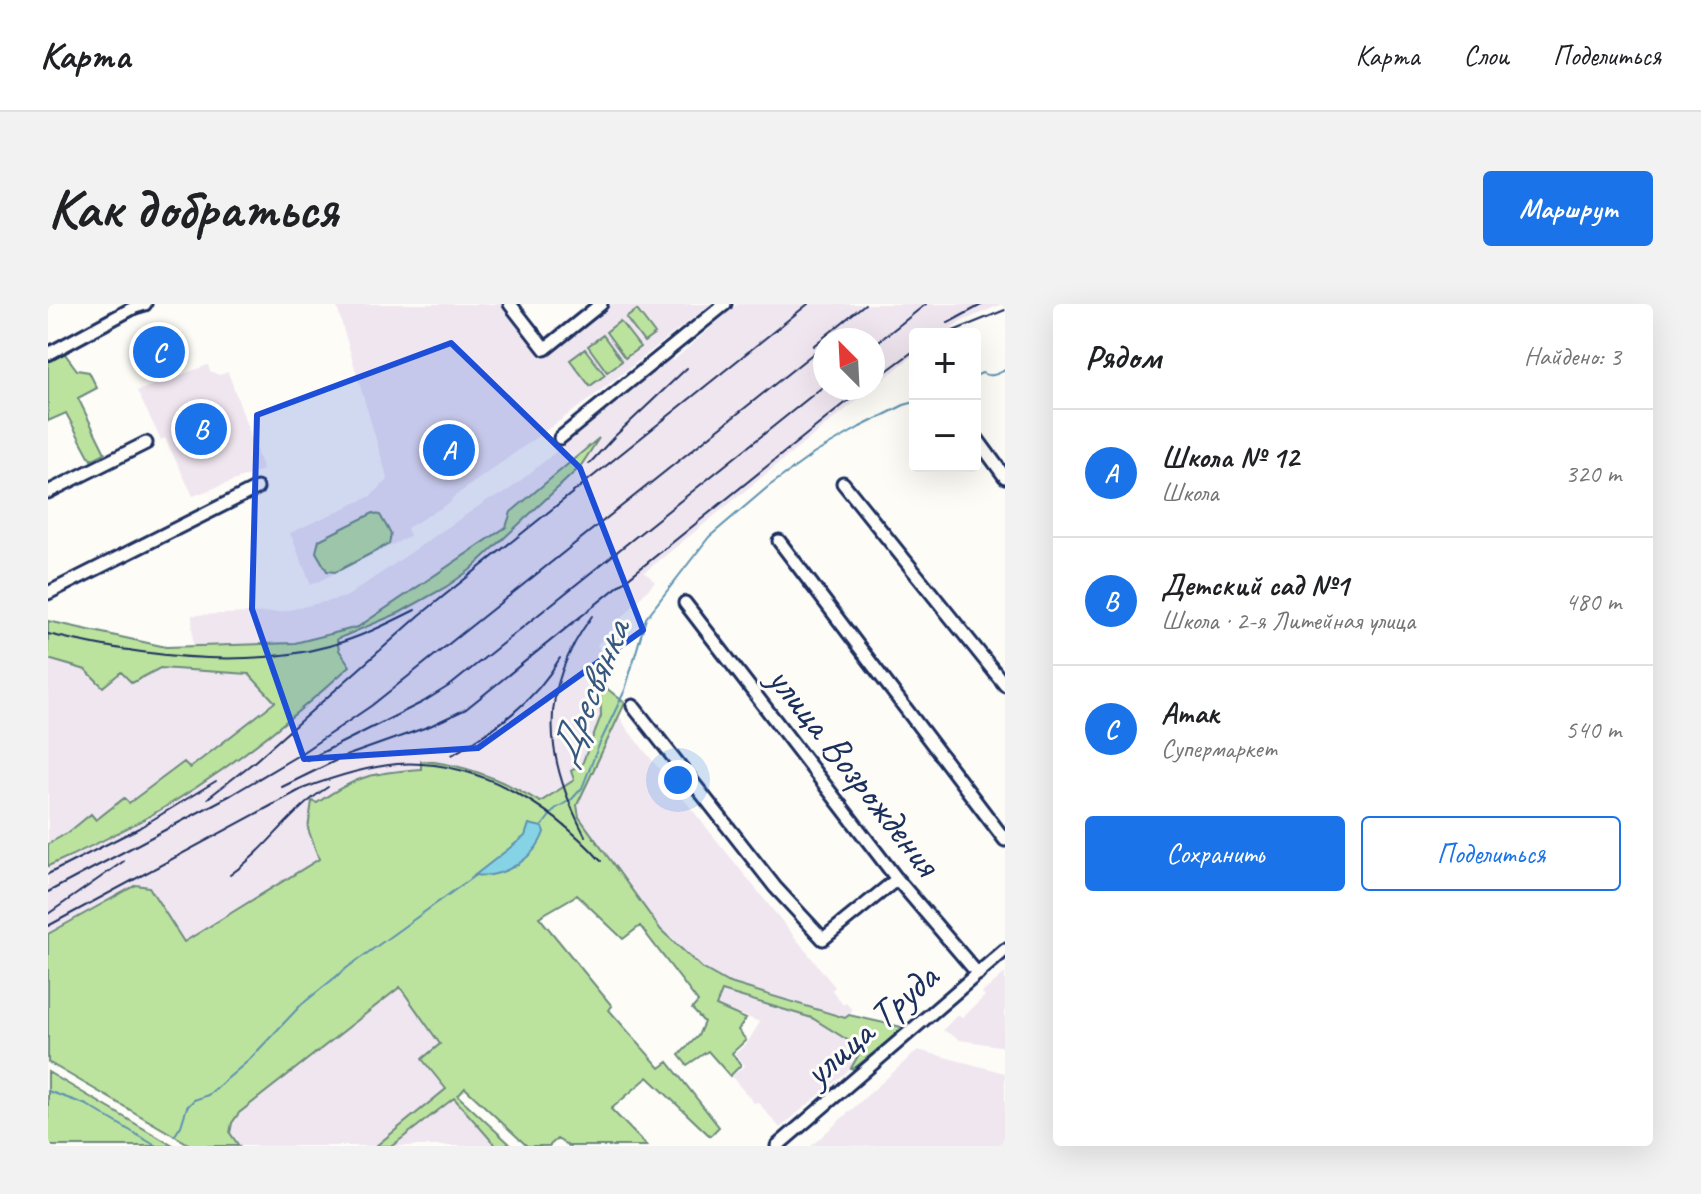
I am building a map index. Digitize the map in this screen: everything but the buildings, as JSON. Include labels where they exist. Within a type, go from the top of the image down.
[{"type":"street","points":[[48,354],[145,304]]},
{"type":"street","points":[[510,304],[545,349],[601,304]]},
{"type":"street","points":[[560,438],[725,304]]},
{"type":"street","points":[[48,492],[146,443]]},
{"type":"street","points":[[981,444],[1005,477]]},
{"type":"street","points":[[843,483],[1005,685]]},
{"type":"street","points":[[48,593],[257,488]]},
{"type":"street","points":[[779,541],[1005,840]]},
{"type":"street","name":"улица Возрождения","points":[[685,603],[897,879],[978,974]]},
{"type":"street","points":[[633,706],[775,887],[823,939],[897,879]]},
{"type":"street","name":"улица Труда","points":[[777,1146],[1005,950]]},
{"type":"highlighted area","points":[[451,343],[580,468],[643,630],[478,748],[304,759],[252,609],[257,415]]},
{"type":"shaded area","points":[[336,304],[501,304],[545,359],[611,304],[711,304],[586,402],[452,498],[451,502],[407,528],[410,536],[311,585],[290,533],[371,496],[388,480]]},
{"type":"shaded area","points":[[737,304],[1002,304],[951,328],[909,328],[909,359],[885,378],[885,328],[813,328],[813,400],[857,400],[645,572],[655,582],[597,645],[601,716],[574,780],[553,795],[540,802],[497,780],[433,762],[421,769],[375,773],[346,783],[317,803],[313,801],[308,829],[319,859],[184,943],[150,887],[114,896],[48,934],[48,866],[149,816],[227,765],[350,667],[339,650],[337,639],[367,628],[446,587],[470,570],[580,467],[597,441],[511,512],[506,527],[358,627],[295,643],[193,647],[192,615],[280,612],[346,597],[489,499],[504,494],[616,403],[632,383],[666,354],[673,361]]},
{"type":"shaded area","points":[[208,365],[210,371],[219,375],[228,372],[263,470],[193,496],[165,438],[161,440],[137,391]]},
{"type":"shaded area","points":[[48,659],[86,670],[121,672],[132,683],[160,668],[250,674],[275,702],[190,769],[184,762],[128,804],[124,798],[96,820],[90,814],[69,832],[48,844]]},
{"type":"shaded area","points":[[619,715],[627,729],[835,987],[832,990],[843,1005],[846,1003],[852,1010],[846,1019],[713,976],[680,950],[640,905],[577,812],[577,805]]},
{"type":"shaded area","points":[[1005,973],[1005,1047],[960,1040],[943,1030],[957,1015],[963,1017],[985,996],[982,993]]},
{"type":"shaded area","points":[[400,987],[440,1044],[447,1089],[376,1146],[239,1146],[230,1133],[231,1123],[239,1113]]},
{"type":"shaded area","points":[[722,991],[812,1018],[862,1049],[849,1070],[780,1128],[731,1076],[745,1066],[735,1054],[747,1043],[760,1022],[717,1006]]},
{"type":"shaded area","points":[[918,1050],[1005,1073],[1005,1146],[811,1146]]},
{"type":"shaded area","points":[[454,1097],[496,1146],[392,1146]]},
{"type":"green space","points":[[637,310],[655,334],[644,342],[626,318]]},
{"type":"green space","points":[[620,321],[640,347],[625,358],[606,332]]},
{"type":"green space","points":[[603,335],[622,361],[607,372],[588,346]]},
{"type":"green space","points":[[585,349],[605,375],[590,386],[570,360]]},
{"type":"green space","points":[[62,350],[77,370],[89,372],[97,388],[78,398],[105,453],[91,460],[66,413],[48,421],[48,358]]},
{"type":"green space","points":[[599,438],[580,467],[470,570],[399,613],[337,639],[339,650],[350,666],[253,747],[148,817],[48,866],[48,844],[91,814],[96,820],[124,798],[129,803],[184,762],[190,768],[275,702],[249,674],[160,668],[132,683],[121,672],[103,687],[86,670],[48,659],[48,621],[166,647],[295,643],[358,627],[506,527],[511,512]]},
{"type":"green space","points":[[373,513],[380,515],[391,534],[389,544],[336,572],[327,571],[316,552],[319,540]]},
{"type":"green space","points":[[600,683],[625,703],[577,805],[579,817],[661,930],[702,968],[727,982],[845,1018],[849,1015],[906,1028],[853,1069],[862,1049],[812,1018],[722,991],[716,1006],[746,1019],[738,1030],[746,1040],[732,1053],[741,1065],[730,1076],[708,1051],[687,1065],[679,1055],[698,1036],[704,1022],[692,1009],[698,1002],[640,926],[623,939],[577,895],[539,917],[612,1006],[609,1010],[660,1068],[668,1062],[719,1127],[710,1136],[648,1077],[611,1109],[647,1146],[569,1146],[557,1139],[549,1146],[527,1146],[465,1088],[458,1096],[512,1146],[496,1146],[454,1098],[392,1146],[376,1146],[446,1089],[422,1059],[440,1044],[400,987],[239,1113],[230,1133],[239,1146],[192,1146],[48,1062],[48,934],[136,885],[149,887],[184,942],[319,859],[308,829],[312,801],[317,803],[366,777],[421,769],[421,761],[452,765],[483,774],[540,802],[574,780],[571,771],[582,764],[601,716]]},
{"type":"green space","points":[[48,1072],[173,1146],[50,1146]]},
{"type":"water","points":[[529,824],[542,827],[544,832],[540,842],[525,859],[496,874],[475,875],[525,836]]},
{"type":"waterway","name":"Дресвянка","points":[[981,373],[994,375],[1005,370]]},
{"type":"waterway","name":"Дресвянка","points":[[542,826],[555,809],[572,799],[582,788],[625,690],[646,618],[709,537],[769,486],[815,453],[909,404]]},
{"type":"waterway","name":"Дресвянка","points":[[175,1135],[187,1107],[194,1100],[208,1095],[248,1061],[301,1005],[348,967],[477,874]]},
{"type":"waterway","name":"Дресвянка","points":[[48,1091],[87,1105],[156,1146]]},
{"type":"railway","points":[[208,798],[254,762],[420,615],[808,304]]},
{"type":"railway","points":[[835,328],[865,304]]},
{"type":"railway","points":[[885,336],[926,304]]},
{"type":"railway","points":[[948,323],[983,304]]},
{"type":"railway","points":[[961,328],[1005,310]]},
{"type":"railway","points":[[48,892],[231,795],[297,756],[371,706],[813,354]]},
{"type":"railway","points":[[885,372],[909,354]]},
{"type":"railway","points":[[589,464],[687,368]]},
{"type":"railway","points":[[307,760],[423,702],[452,684],[813,395]]},
{"type":"railway","points":[[282,787],[343,757],[430,726],[466,709],[849,400]]},
{"type":"railway","points":[[48,634],[116,648],[188,657],[261,657],[340,643],[415,610]]},
{"type":"railway","points":[[585,836],[561,779],[552,724],[562,671],[592,616]]},
{"type":"railway","points":[[452,755],[526,702],[560,658]]},
{"type":"railway","points":[[48,926],[302,789],[348,774],[397,764],[426,764],[455,769],[510,789],[559,821],[601,861]]},
{"type":"railway","points":[[48,874],[139,828],[216,781]]},
{"type":"railway","points":[[230,875],[256,854],[301,808],[328,787]]},
{"type":"railway","points":[[48,914],[124,861]]},
{"type":"place","name":"Атак","points":[[159,352]]},
{"type":"place","name":"Детский сад №1","points":[[201,429]]},
{"type":"place","name":"Школа № 12","points":[[449,450]]}]
